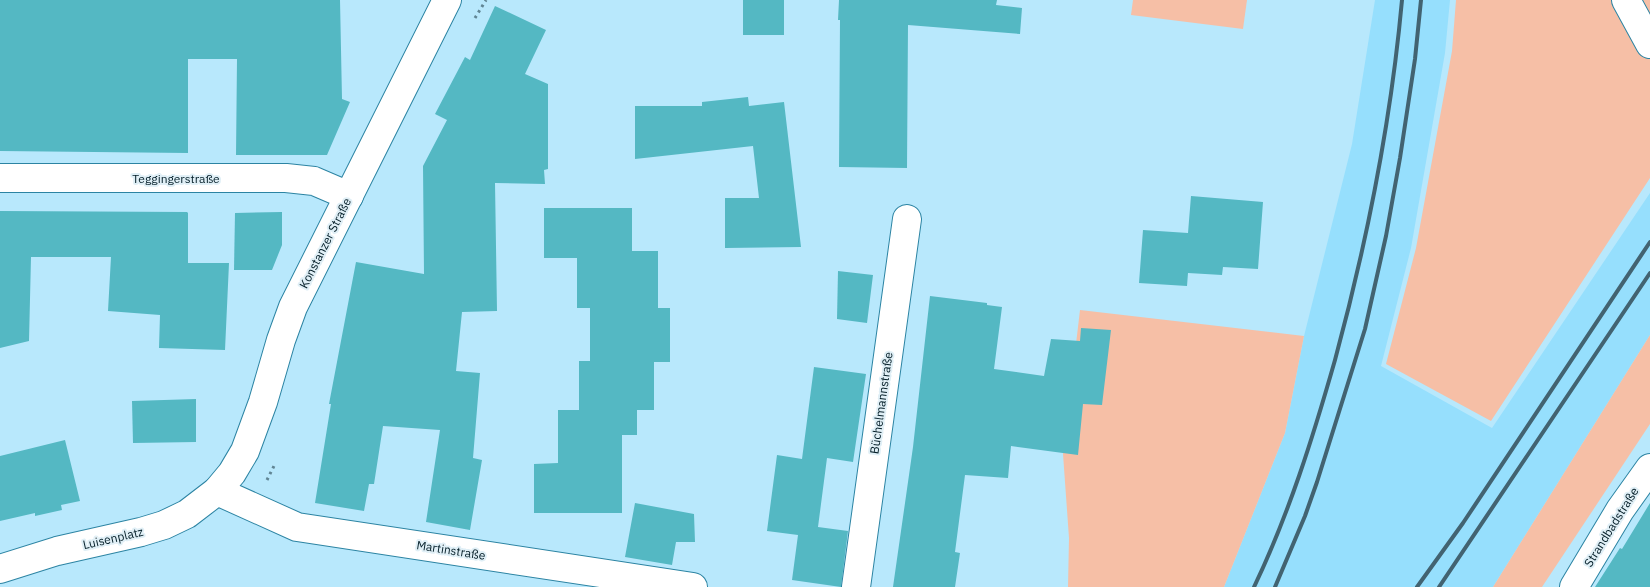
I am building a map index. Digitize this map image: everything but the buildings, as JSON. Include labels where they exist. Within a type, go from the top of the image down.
[{"type":"street","name":"Konstanzer Straße","points":[[217,491],[232,472],[244,451],[263,402],[276,355],[293,307],[447,0]]},
{"type":"street","points":[[1626,0],[1650,44]]},
{"type":"street","name":"Teggingerstraße","points":[[0,178],[286,178],[314,181],[349,196]]},
{"type":"street","name":"Büchelmannstraße","points":[[856,587],[907,219]]},
{"type":"street","name":"Strandbadstraße","points":[[1574,587],[1620,510],[1650,468]]},
{"type":"street","name":"Luisenplatz","points":[[0,569],[57,552],[164,525],[187,514],[217,491]]},
{"type":"street","name":"Martinstraße","points":[[217,491],[297,527],[693,587]]},
{"type":"shaded area","points":[[1133,0],[1247,0],[1243,29],[1131,15]]},
{"type":"shaded area","points":[[1375,0],[1450,0],[1445,53],[1411,248],[1381,366],[1492,428],[1650,193],[1650,335],[1493,587],[1224,587],[1285,433],[1304,336],[1352,144]]},
{"type":"shaded area","points":[[1456,0],[1650,0],[1650,178],[1491,421],[1386,364],[1416,248],[1452,51]]},
{"type":"shaded area","points":[[1080,310],[1304,336],[1285,433],[1224,587],[1068,587],[1069,538],[1063,454]]},
{"type":"shaded area","points":[[1650,335],[1650,424],[1542,587],[1493,587]]},
{"type":"railway","points":[[1254,587],[1278,532],[1309,446],[1347,316],[1384,136],[1402,0]]},
{"type":"railway","points":[[1275,587],[1317,482],[1365,329],[1386,236],[1400,158],[1415,59],[1421,0]]},
{"type":"railway","points":[[1417,587],[1463,523],[1650,242]]},
{"type":"railway","points":[[1439,587],[1650,273]]}]
